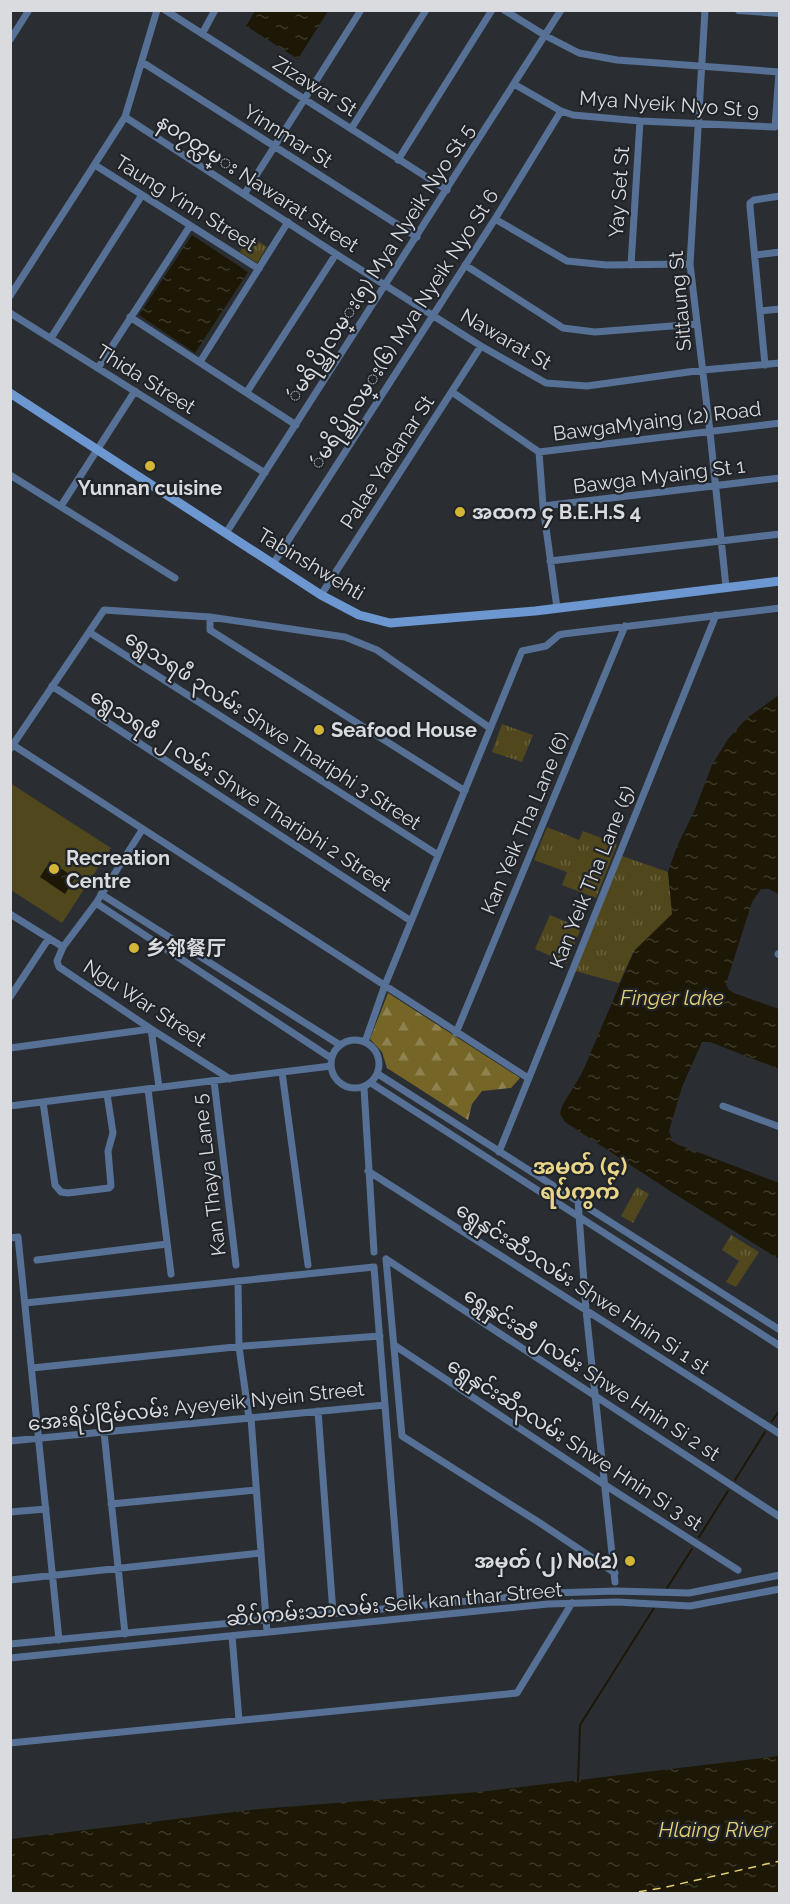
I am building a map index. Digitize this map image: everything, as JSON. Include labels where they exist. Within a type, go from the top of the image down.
[{"type":"main road","name":"Tabinshwehti","points":[[10,393],[321,595],[359,615],[390,623],[557,608],[780,581]]},
{"type":"street","points":[[10,40],[29,10]]},
{"type":"street","points":[[10,296],[125,117],[157,10]]},
{"type":"street","name":"Zizawar St","points":[[165,10],[447,190]]},
{"type":"street","points":[[202,34],[215,10]]},
{"type":"street","points":[[245,193],[361,10]]},
{"type":"street","points":[[351,129],[426,10]]},
{"type":"street","points":[[398,160],[492,10]]},
{"type":"street","points":[[504,10],[546,36],[579,52],[617,60],[779,72]]},
{"type":"street","name":"ဴမရိပ္ညိုလမ္း(၅) Mya Nyeik Nyo St 5","points":[[226,533],[561,10]]},
{"type":"street","name":"Sittaung St","points":[[705,10],[690,264],[704,370],[726,587]]},
{"type":"street","points":[[739,10],[780,13]]},
{"type":"street","name":"Yinnmar St","points":[[142,62],[417,237]]},
{"type":"street","name":"Mya Nyeik Nyo St 9","points":[[514,84],[561,111],[573,115],[640,121],[775,127],[779,72]]},
{"type":"street","name":"ဴမရိပ္ညိုလမ္း(၆) Mya Nyeik Nyo St 6","points":[[273,564],[495,219],[561,111]]},
{"type":"street","name":"နဝ၇တ္လမ္း Nawarat Street","points":[[125,117],[433,315]]},
{"type":"street","name":"Yay Set St","points":[[631,265],[640,121]]},
{"type":"street","name":"Taung Yinn Street","points":[[95,165],[259,269]]},
{"type":"street","points":[[51,338],[142,195]]},
{"type":"street","points":[[765,364],[750,203],[754,200],[780,196]]},
{"type":"street","points":[[495,219],[567,261],[606,266],[690,264]]},
{"type":"street","points":[[200,362],[288,222]]},
{"type":"street","points":[[98,368],[190,226]]},
{"type":"street","points":[[755,255],[780,252]]},
{"type":"street","points":[[247,392],[336,254]]},
{"type":"street","points":[[465,265],[563,328],[595,332],[697,324]]},
{"type":"street","points":[[760,311],[780,309]]},
{"type":"street","name":"Thida Street","points":[[10,313],[265,473]]},
{"type":"street","name":"Nawarat St","points":[[433,315],[481,346],[546,383],[587,386],[704,370],[780,363]]},
{"type":"street","points":[[130,318],[296,425]]},
{"type":"street","name":"Palae Yadanar St","points":[[321,595],[481,346]]},
{"type":"street","points":[[61,506],[135,391]]},
{"type":"street","points":[[452,392],[538,452],[557,608]]},
{"type":"street","name":"BawgaMyaing (2) Road","points":[[538,452],[780,423]]},
{"type":"street","points":[[10,475],[175,578]]},
{"type":"street","name":"Bawga Myaing St 1","points":[[543,506],[780,478]]},
{"type":"street","points":[[550,561],[780,534]]},
{"type":"street","points":[[365,1042],[385,985],[522,651],[546,646],[563,634],[780,608]]},
{"type":"street","points":[[490,728],[377,651],[345,637],[210,617],[104,610],[12,747],[528,1078]]},
{"type":"street","name":"Kan Yeik Tha Lane (5)","points":[[498,1152],[716,615]]},
{"type":"street","points":[[210,617],[210,630],[465,790]]},
{"type":"street","name":"Kan Yeik Tha Lane (6)","points":[[456,1033],[625,626]]},
{"type":"street","name":"ရွေသရဖီ ၃လမ်း Shwe Thariphi 3 Street","points":[[89,632],[438,855]]},
{"type":"street","name":"ရွေသရဖီ ၂ လမ်း Shwe Thariphi 2 Street","points":[[52,686],[411,921]]},
{"type":"street","points":[[10,914],[63,947],[96,903],[142,830]]},
{"type":"street","points":[[101,894],[340,1045]]},
{"type":"street","points":[[96,903],[331,1062]]},
{"type":"street","points":[[10,997],[49,938]]},
{"type":"street","name":"Ngu War Street","points":[[63,947],[57,961],[59,967],[230,1079]]},
{"type":"street","points":[[10,980],[18,985]]},
{"type":"street","points":[[10,1048],[151,1029],[159,1087]]},
{"type":"street","points":[[357,1040],[365,1042],[375,1049],[379,1057],[378,1074],[364,1088],[355,1089],[339,1083],[334,1077],[331,1062],[340,1045],[357,1040]]},
{"type":"street","points":[[10,1106],[282,1072],[331,1062]]},
{"type":"street","points":[[282,1072],[308,1265]]},
{"type":"street","points":[[378,1074],[780,1330]]},
{"type":"street","name":"Kan Thaya Lane 5","points":[[214,1081],[236,1265]]},
{"type":"street","points":[[371,1083],[780,1346]]},
{"type":"street","points":[[364,1088],[374,1252]]},
{"type":"street","points":[[148,1089],[171,1274]]},
{"type":"street","points":[[43,1102],[56,1185],[61,1192],[109,1188],[111,1186],[108,1150],[113,1133],[107,1094]]},
{"type":"street","points":[[723,1106],[780,1127]]},
{"type":"street","name":"ရွေနှင်းဆီ၁လမ်း Shwe Hnin Si 1 st","points":[[368,1171],[780,1434]]},
{"type":"street","points":[[394,1345],[402,1436],[540,1523],[615,1577],[586,1310],[578,1201]]},
{"type":"street","points":[[10,1238],[18,1238],[59,1640]]},
{"type":"street","points":[[37,1260],[167,1244]]},
{"type":"street","name":"ရွေနှင်းဆီ၂လမ်း Shwe Hnin Si 2 st","points":[[394,1345],[386,1259],[780,1516]]},
{"type":"street","points":[[25,1303],[374,1267],[400,1607]]},
{"type":"street","points":[[238,1281],[240,1347],[250,1418],[267,1632]]},
{"type":"street","points":[[32,1368],[240,1347],[380,1336]]},
{"type":"street","name":"ရွေနှင်းဆီ၃လမ်း Shwe Hnin Si 3 st","points":[[394,1345],[738,1570]]},
{"type":"street","name":"အေးရိပ်ငြိမ်လမ်း Ayeyeik Nyein Street","points":[[10,1441],[386,1405]]},
{"type":"street","points":[[318,1411],[333,1613]]},
{"type":"street","points":[[104,1432],[125,1634]]},
{"type":"street","points":[[111,1504],[256,1490]]},
{"type":"street","points":[[10,1512],[46,1509]]},
{"type":"street","points":[[10,1580],[261,1553]]},
{"type":"street","name":"ဆိပ်ကမ်းသာလမ်း Seik kan thar Street","points":[[10,1644],[552,1593],[616,1591],[689,1593],[780,1575]]},
{"type":"street","name":"ဆိပ်ကမ်းသာလမ်း Seik kan thar Street","points":[[10,1658],[572,1603],[617,1602],[690,1606],[780,1589]]},
{"type":"street","points":[[10,1743],[517,1693],[572,1603]]},
{"type":"street","points":[[232,1636],[239,1720]]},
{"type":"green space","points":[[250,236],[267,247],[257,263],[240,252]]},
{"type":"green space","points":[[502,724],[533,735],[522,762],[492,752]]},
{"type":"green space","name":"Recreation Centre","points":[[10,783],[111,848],[62,923],[11,890]]},
{"type":"green space","points":[[547,827],[579,840],[583,831],[617,844],[596,898],[562,885],[567,872],[534,860]]},
{"type":"green space","points":[[622,856],[668,872],[673,914],[634,951],[619,983],[575,971]]},
{"type":"green space","points":[[550,915],[581,928],[567,963],[535,949]]},
{"type":"green space","points":[[388,993],[520,1078],[511,1088],[482,1091],[472,1104],[468,1120],[387,1068],[382,1052],[370,1039]]},
{"type":"green space","points":[[637,1187],[649,1194],[633,1223],[621,1216]]},
{"type":"green space","points":[[731,1235],[759,1252],[736,1287],[726,1282],[739,1261],[722,1250]]},
{"type":"water","points":[[255,11],[328,11],[298,59],[246,26]]},
{"type":"water","points":[[192,235],[248,272],[195,353],[139,315]]},
{"type":"water","name":"Finger lake","points":[[779,695],[779,894],[769,889],[761,889],[752,902],[726,984],[734,993],[779,1009],[779,1069],[710,1042],[702,1042],[682,1087],[669,1131],[673,1142],[679,1145],[779,1183],[779,1259],[565,1122],[560,1114],[562,1106],[582,1073],[634,951],[672,914],[668,872],[712,765],[728,739],[747,718]]},
{"type":"water","points":[[50,861],[75,878],[65,894],[40,877]]},
{"type":"water","name":"Hlaing River","points":[[779,1756],[779,1893],[11,1893],[11,1839],[259,1809],[479,1792]]},
{"type":"waterway","points":[[772,1421],[780,1410]]},
{"type":"waterway","points":[[735,1480],[765,1432]]},
{"type":"waterway","points":[[699,1537],[728,1491]]},
{"type":"waterway","points":[[667,1588],[692,1549]]},
{"type":"waterway","points":[[578,1782],[580,1725],[654,1608]]},
{"type":"ferry route","points":[[625,1894],[662,1888],[780,1861]]},
{"type":"place","name":"Yunnan cuisine","points":[[150,466]]},
{"type":"place","name":"အထက ၄ B.E.H.S 4","points":[[460,512]]},
{"type":"place","name":"Seafood House","points":[[319,730]]},
{"type":"place","name":"Recreation Centre","points":[[54,869]]},
{"type":"place","name":"乡邻餐厅","points":[[134,948]]},
{"type":"place","name":"အမှတ် (၂) No(2)","points":[[630,1561]]},
{"type":"district","name":"အမှတ် (၄) ရပ်ကွက်","points":[[580,1178]]}]
